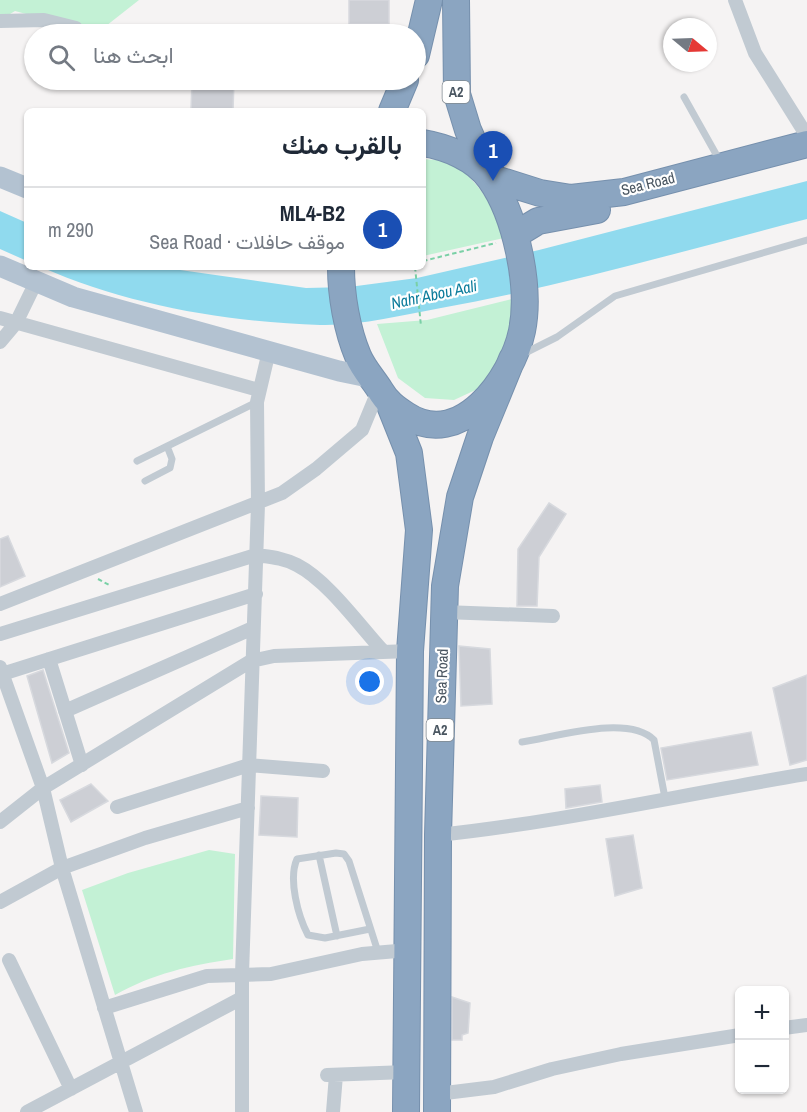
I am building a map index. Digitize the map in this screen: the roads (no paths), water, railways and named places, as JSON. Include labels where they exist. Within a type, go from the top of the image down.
[{"type":"highway","points":[[423,24],[429,0]]},
{"type":"highway","name":"A2","points":[[341,270],[349,330],[359,358],[380,390],[414,421],[432,426],[457,422],[485,401],[512,359],[522,333],[526,303],[506,239],[505,207],[468,130],[456,94],[456,0]]},
{"type":"highway","points":[[393,108],[401,90]]},
{"type":"highway","name":"A2","points":[[426,143],[444,146],[460,154],[489,177]]},
{"type":"highway","name":"Sea Road","points":[[489,177],[540,193],[571,198],[624,192],[807,144]]},
{"type":"highway","name":"Sea Road","points":[[506,239],[538,221],[626,205],[807,160]]},
{"type":"highway","name":"Sea Road","points":[[437,1103],[438,835],[445,586],[460,497],[480,437],[512,359]]},
{"type":"highway","name":"Sea Road","points":[[380,390],[409,453],[419,530],[410,651],[406,1112]]},
{"type":"main road","points":[[0,177],[24,187]]},
{"type":"main road","points":[[0,266],[73,297],[339,371],[380,390]]},
{"type":"street","points":[[735,0],[755,54],[807,136]]},
{"type":"street","points":[[0,21],[44,20],[60,24]]},
{"type":"street","points":[[0,342],[16,323],[36,282]]},
{"type":"street","points":[[0,318],[258,396]]},
{"type":"street","points":[[242,1112],[242,974],[251,661],[256,594],[258,396],[269,351]]},
{"type":"street","points":[[0,604],[282,493],[353,439],[369,417],[380,390]]},
{"type":"street","points":[[0,634],[256,555],[285,560],[303,568],[319,581],[383,651]]},
{"type":"street","points":[[136,1112],[62,868],[43,788],[1,670],[49,659],[256,594]]},
{"type":"street","points":[[444,612],[553,616]]},
{"type":"street","points":[[65,711],[253,628]]},
{"type":"street","points":[[0,822],[43,788],[251,661],[267,656],[410,651]]},
{"type":"street","points":[[49,659],[82,765]]},
{"type":"street","points":[[117,807],[249,765],[323,771]]},
{"type":"street","points":[[438,835],[540,823],[665,798],[807,774]]},
{"type":"street","points":[[0,902],[62,868],[145,838],[248,808]]},
{"type":"street","points":[[104,1008],[196,978],[218,974],[271,974],[378,952],[409,950]]},
{"type":"street","points":[[9,960],[71,1089]]},
{"type":"street","points":[[27,1112],[242,998]]},
{"type":"street","points":[[789,1027],[807,1025]]},
{"type":"street","points":[[437,1103],[552,1069],[621,1054],[735,1036]]},
{"type":"street","points":[[333,1112],[332,1075],[406,1072]]},
{"type":"lane","points":[[684,97],[722,165]]},
{"type":"lane","points":[[512,359],[556,336],[615,296],[807,240]]},
{"type":"lane","points":[[137,461],[258,396]]},
{"type":"lane","points":[[145,481],[171,465],[167,446]]},
{"type":"lane","points":[[522,742],[612,727],[630,727],[654,740],[665,798]]},
{"type":"lane","points":[[370,929],[324,938],[308,935],[301,917],[292,876],[297,859],[344,854],[349,861],[378,952]]},
{"type":"lane","points":[[319,855],[337,936]]},
{"type":"water","name":"Nahr Abou Aali","points":[[807,181],[807,219],[533,289],[350,324],[320,325],[249,320],[178,309],[108,292],[49,270],[180,270],[306,288],[349,287],[417,278],[539,250]]},
{"type":"water","points":[[0,211],[24,222],[24,260],[0,249]]},
{"type":"place","name":"ML4-B2","points":[[493,181]]}]
